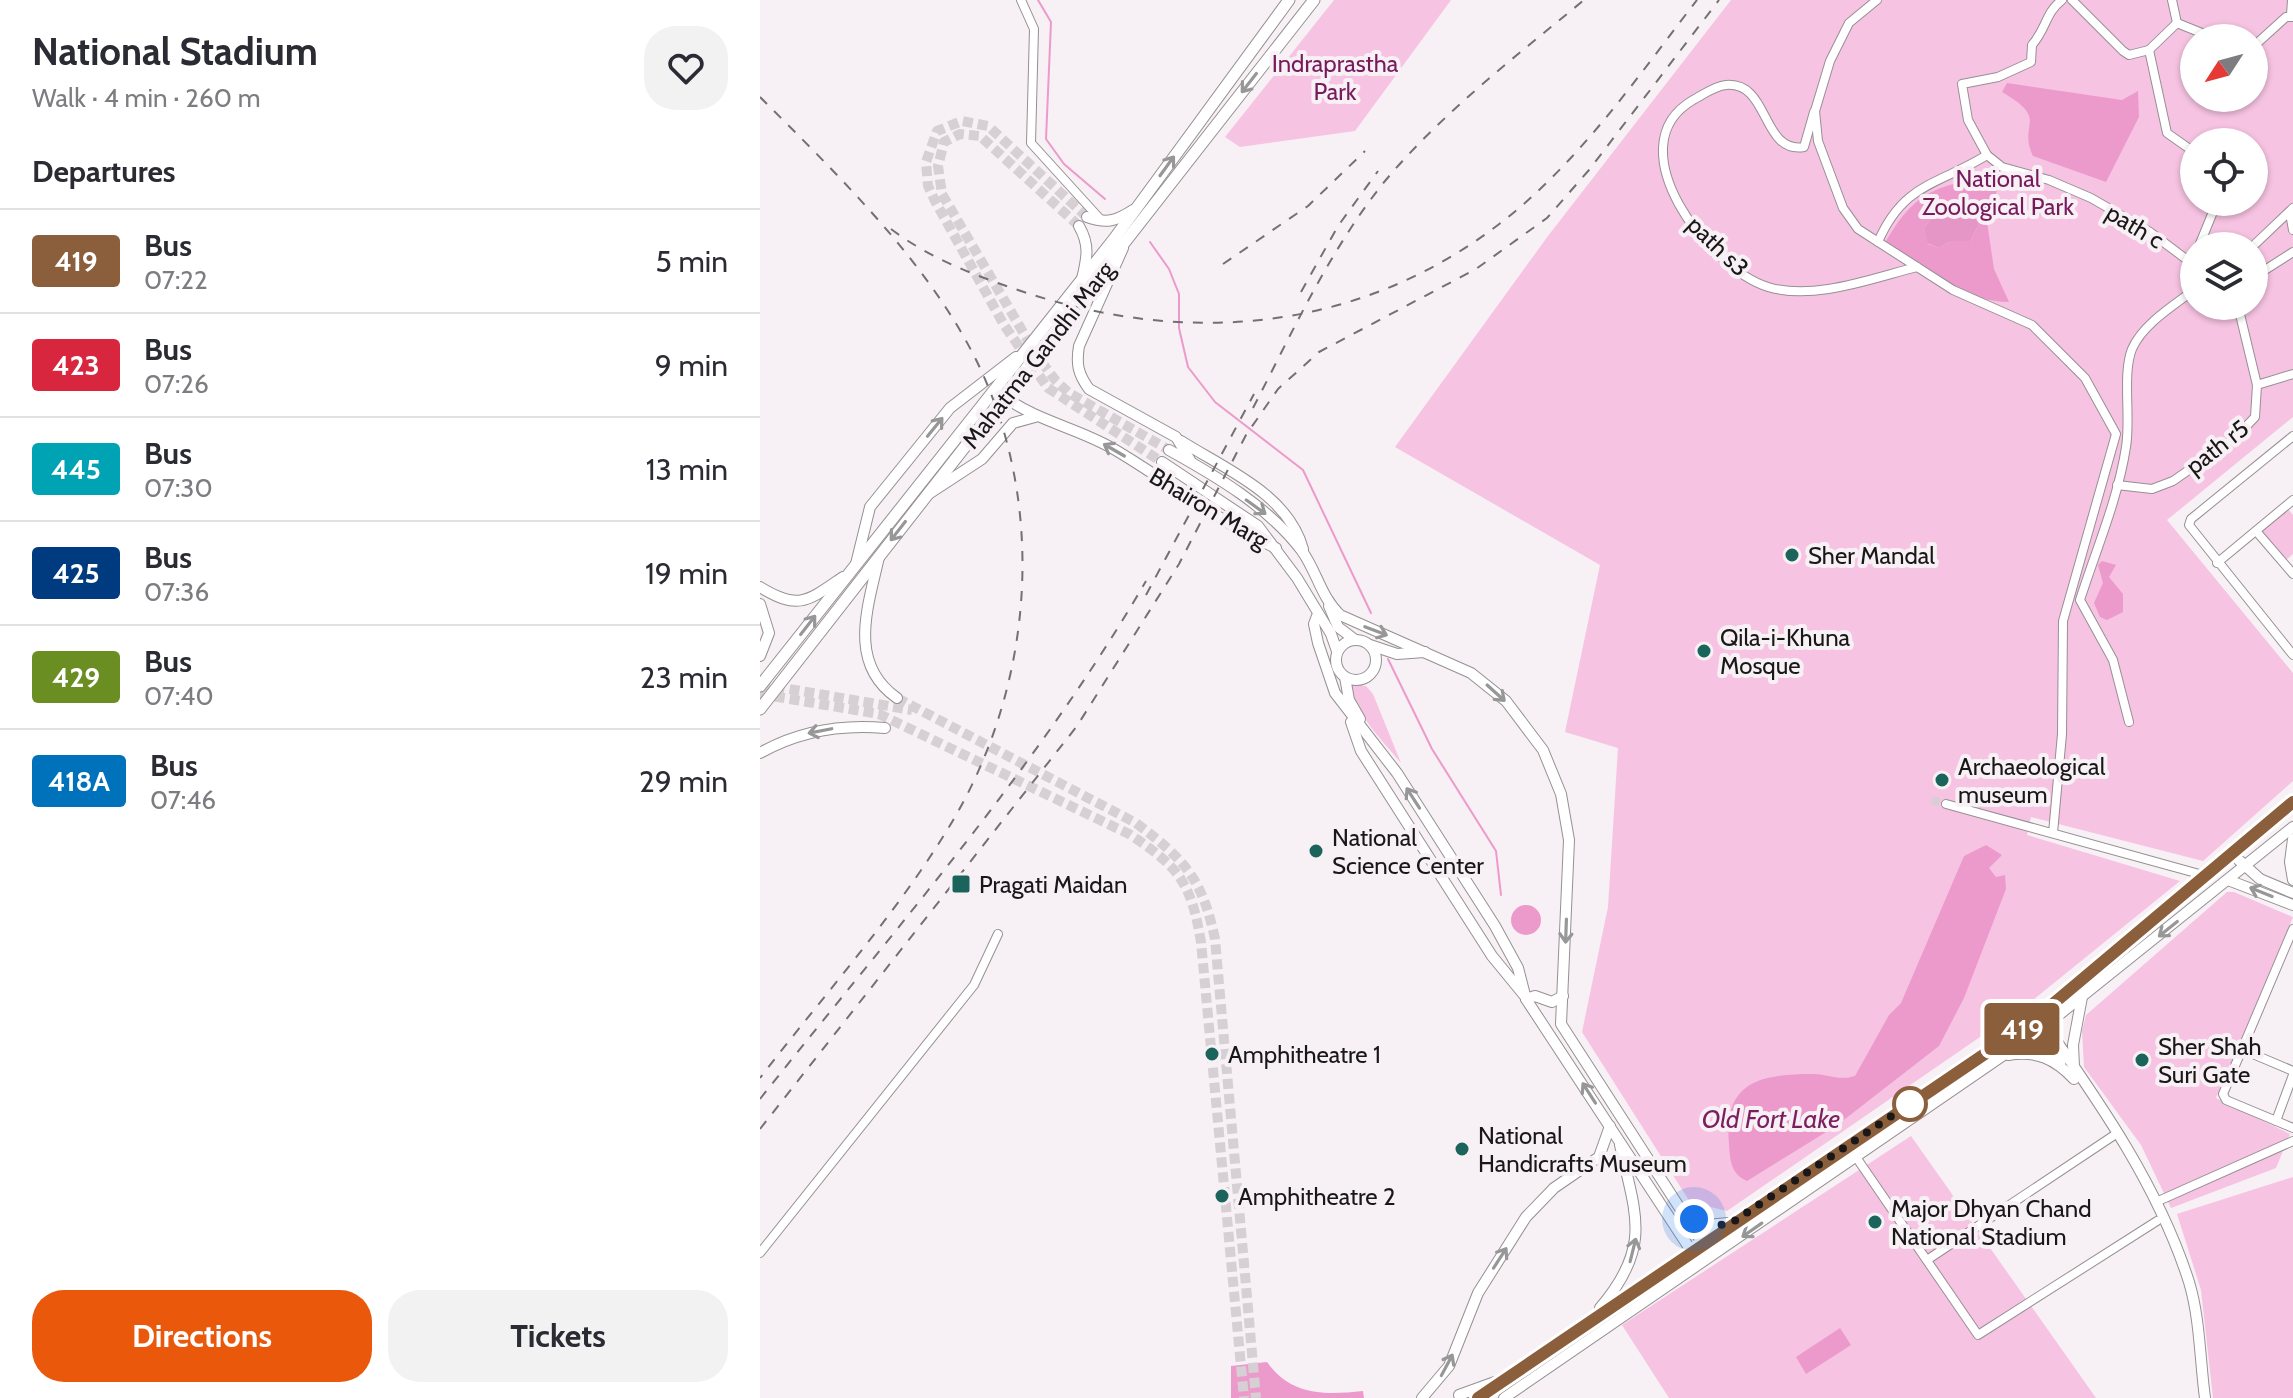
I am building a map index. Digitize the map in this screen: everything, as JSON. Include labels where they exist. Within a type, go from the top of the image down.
[{"type":"highway","name":"Mahatma Gandhi Marg","points":[[760,686],[1081,281],[1289,0]]},
{"type":"highway","name":"Mahatma Gandhi Marg","points":[[760,709],[1314,0]]},
{"type":"main road","points":[[1087,217],[1104,222],[1117,221],[1137,208]]},
{"type":"main road","points":[[1079,226],[1086,239],[1088,255],[1081,281]]},
{"type":"main road","points":[[1123,246],[1079,346],[1076,361],[1080,376],[1089,389],[1176,437],[1266,494],[1291,520],[1304,555]]},
{"type":"main road","points":[[760,587],[786,601],[802,602],[852,569],[870,507],[950,408],[1035,340]]},
{"type":"main road","name":"Bhairon Marg","points":[[1006,398],[1037,417],[1058,422],[1110,447],[1250,537],[1276,548],[1315,612],[1314,624],[1324,668],[1348,712],[1397,773],[1462,875],[1518,968],[1526,998],[1692,1252]]},
{"type":"main road","points":[[925,496],[982,459],[1013,423],[1037,417]]},
{"type":"main road","points":[[1176,437],[1192,463]]},
{"type":"main road","name":"Bhairon Marg","points":[[1169,450],[1259,508],[1304,555],[1327,600],[1346,619],[1431,652],[1471,673],[1506,701],[1535,737],[1556,779],[1569,840],[1561,1024]]},
{"type":"main road","points":[[1162,462],[1258,526],[1276,548]]},
{"type":"main road","points":[[879,555],[864,644],[873,674],[897,698]]},
{"type":"main road","points":[[1372,742],[1349,700],[1345,677],[1336,663],[1337,651],[1331,634],[1315,612],[1327,600],[1338,627],[1354,639],[1397,654],[1431,652]]},
{"type":"main road","points":[[760,604],[769,633],[760,656]]},
{"type":"main road","points":[[1337,651],[1354,639]]},
{"type":"main road","points":[[1345,677],[1357,680],[1371,673],[1376,657],[1370,645]]},
{"type":"main road","points":[[1348,712],[1361,751],[1492,956],[1526,998],[1535,996],[1552,1002],[1563,996]]},
{"type":"main road","points":[[760,753],[797,736],[825,729],[885,728]]},
{"type":"main road","points":[[1478,1398],[1733,1222],[2029,1024],[2293,802]]},
{"type":"main road","points":[[1504,1398],[2043,1028],[2293,827]]},
{"type":"main road","points":[[2293,839],[2290,862],[2293,880]]},
{"type":"main road","points":[[2232,854],[2260,879],[2293,893]]},
{"type":"main road","points":[[2218,865],[2228,880],[2293,905]]},
{"type":"main road","points":[[1459,906],[1462,875]]},
{"type":"main road","points":[[2074,1074],[2073,1045],[2082,997]]},
{"type":"main road","points":[[1550,1033],[1552,1022],[1561,1024],[1703,1244]]},
{"type":"main road","points":[[2043,1028],[2113,1136],[2157,1221],[2183,1287],[2198,1398]]},
{"type":"main road","points":[[2000,1057],[2034,1054],[2074,1074],[2115,1128],[2156,1202],[2190,1285],[2205,1398]]},
{"type":"main road","points":[[1422,1398],[1449,1366],[1478,1293],[1526,1217],[1554,1188],[1599,1157],[1610,1126]]},
{"type":"main road","points":[[1594,1317],[1613,1293],[1636,1246],[1638,1226],[1618,1138]]},
{"type":"main road","points":[[1679,1207],[1708,1225],[1733,1222]]},
{"type":"main road","points":[[1459,1395],[1508,1378]]},
{"type":"street","points":[[1021,0],[1034,29],[1031,143],[1104,222]]},
{"type":"street","points":[[1877,0],[1849,23],[1830,61],[1815,111],[1818,141],[1843,208],[1858,229],[1953,290],[2032,325],[2085,378],[2116,434],[2063,621],[2062,734],[2053,833]]},
{"type":"street","points":[[1878,242],[1910,194],[1987,155],[1968,120],[1962,84],[1998,77],[2031,62],[2029,54],[2032,45],[2045,33],[2047,16],[2062,0]]},
{"type":"street","points":[[2072,0],[2129,55],[2149,50],[2177,23]]},
{"type":"street","points":[[2172,0],[2177,23]]},
{"type":"street","points":[[2268,35],[2292,16],[2292,0]]},
{"type":"street","points":[[2149,50],[2167,133],[2180,142]]},
{"type":"street","name":"path s3","points":[[1815,111],[1808,124],[1804,147],[1795,148],[1785,147],[1778,141],[1758,102],[1735,85],[1724,85],[1685,105],[1667,124],[1661,145],[1668,178],[1691,225],[1746,276],[1767,287],[1784,290],[1833,286],[1917,267]]},
{"type":"street","name":"path c","points":[[1987,155],[2002,167],[2049,180],[2091,198],[2180,251]]},
{"type":"street","points":[[2291,210],[2293,231]]},
{"type":"street","points":[[2268,232],[2291,210]]},
{"type":"street","points":[[2268,268],[2293,252]]},
{"type":"street","points":[[2129,722],[2113,660],[2080,600],[2117,485],[2126,446],[2129,362],[2133,346],[2157,319],[2180,301]]},
{"type":"street","name":"path r5","points":[[2117,485],[2152,489],[2173,481],[2210,456],[2255,417],[2257,385],[2244,320]]},
{"type":"street","points":[[2257,385],[2293,374]]},
{"type":"street","points":[[2293,436],[2191,519],[2190,529],[2293,655]]},
{"type":"street","points":[[2217,563],[2293,500]]},
{"type":"street","points":[[2256,531],[2293,574]]},
{"type":"street","points":[[2285,564],[2293,558]]},
{"type":"street","points":[[1946,804],[2203,875]]},
{"type":"street","points":[[2293,929],[2223,1096],[2293,1128]]},
{"type":"street","points":[[760,1253],[974,985],[998,934]]},
{"type":"street","points":[[2241,1049],[2293,1073],[2276,1121]]},
{"type":"street","points":[[1927,1260],[2113,1136]]},
{"type":"street","points":[[2156,1202],[2293,1141]]},
{"type":"street","points":[[1856,1157],[1978,1335],[2157,1221]]},
{"type":"green space","name":"Indraprastha Park","points":[[1334,0],[1451,0],[1355,131],[1240,147],[1225,137]]},
{"type":"green space","name":"National Zoological Park","points":[[1731,0],[2293,0],[2293,417],[2167,520],[2293,673],[2293,781],[2203,861],[2031,817],[2027,835],[2180,881],[2028,1004],[1727,1211],[1690,1202],[1582,1032],[1608,907],[1618,748],[1565,732],[1600,565],[1395,447],[1548,236]]},
{"type":"green space","points":[[2288,509],[2293,515],[2293,554],[2286,560],[2262,531]]},
{"type":"green space","points":[[1350,685],[1366,686],[1373,694],[1401,763],[1364,717]]},
{"type":"green space","points":[[2227,892],[2234,892],[2293,917],[2216,1098],[2290,1134],[2276,1168],[2171,1208],[2141,1145],[2084,1067],[2082,1031],[2086,1015]]},
{"type":"green space","name":"Major Dhyan Chand National Stadium","points":[[1911,1136],[2096,1398],[1669,1398],[1622,1325]]},
{"type":"green space","points":[[2293,1177],[2293,1398],[2213,1398],[2201,1290],[2177,1214]]},
{"type":"shaded area","points":[[1944,203],[1969,207],[1980,222],[1970,241],[1951,241],[1939,248],[1927,243],[1924,228]]},
{"type":"water","points":[[2007,83],[2122,100],[2138,91],[2139,117],[2106,182],[2033,156],[2028,136],[2029,116],[2025,109],[2002,92]]},
{"type":"water","points":[[2000,169],[2006,172],[1986,215],[1994,269],[2009,302],[1975,296],[1959,289],[1886,241],[1907,211],[1924,196],[1945,186]],"holes":[[[1944,203],[1969,207],[1980,222],[1970,241],[1951,241],[1939,248],[1928,244],[1924,228]]]},
{"type":"water","points":[[2102,561],[2116,565],[2109,577],[2123,594],[2123,612],[2107,620],[2100,617],[2094,603],[2103,583],[2098,565]]},
{"type":"water","name":"Old Fort Lake","points":[[1986,845],[2002,855],[1989,868],[1996,877],[2005,875],[2006,889],[1964,998],[1939,1046],[1836,1126],[1747,1181],[1742,1178],[1732,1166],[1729,1144],[1732,1107],[1739,1095],[1748,1086],[1776,1076],[1855,1076],[1889,1015],[1901,1003],[1964,856]]},
{"type":"water","points":[[1526,905],[1537,909],[1541,920],[1537,931],[1526,935],[1515,931],[1511,920],[1515,909]]},
{"type":"water","points":[[1840,1328],[1851,1345],[1806,1374],[1796,1357]]},
{"type":"water","points":[[1267,1362],[1276,1373],[1298,1387],[1322,1393],[1363,1391],[1364,1398],[1231,1398],[1231,1366]]},
{"type":"waterway","points":[[1038,0],[1051,22],[1046,139],[1064,164],[1105,199]]},
{"type":"waterway","points":[[1150,242],[1169,269],[1179,294],[1179,328],[1188,367],[1215,402],[1303,470],[1371,613]]},
{"type":"waterway","points":[[1388,659],[1432,749],[1496,851],[1501,895]]},
{"type":"tunnel","points":[[1087,217],[988,126],[962,121],[937,131],[926,162],[928,186],[1004,325],[1048,388],[1162,462]]},
{"type":"tunnel","points":[[1079,226],[980,136],[960,134],[944,142],[938,166],[942,194],[1037,356],[1069,393],[1169,450]]},
{"type":"tunnel","points":[[760,684],[912,710]]},
{"type":"tunnel","points":[[760,694],[879,714],[1129,834],[1160,856],[1180,878],[1193,904],[1201,942],[1244,1398]]},
{"type":"tunnel","points":[[897,698],[1136,823],[1179,860],[1197,885],[1215,939],[1256,1398]]},
{"type":"tunnel","points":[[1932,800],[1946,804]]},
{"type":"railway","points":[[1253,408],[1330,262],[1385,181],[1455,109],[1584,0]]},
{"type":"railway","points":[[891,229],[966,271],[1079,308],[1144,319],[1208,323],[1271,319],[1333,307],[1393,286],[1451,256],[1507,218],[1585,142],[1697,0]]},
{"type":"railway","points":[[760,1129],[1077,726],[1179,564],[1246,435],[1278,389],[1319,352],[1476,269],[1547,218],[1589,170],[1719,0]]},
{"type":"railway","points":[[760,97],[882,224],[910,258],[960,330],[980,368],[1002,424],[1016,482],[1022,542],[1021,601],[1013,660],[998,718],[977,774],[949,827],[906,892],[760,1078]]},
{"type":"railway","points":[[1223,264],[1308,206],[1365,151]]},
{"type":"railway","points":[[1301,292],[1338,226],[1378,171]]},
{"type":"railway","points":[[1146,595],[1254,394]]},
{"type":"railway","points":[[760,1099],[1012,782],[1104,650],[1146,581]]},
{"type":"bus line","name":"419","points":[[1478,1398],[1733,1222],[2029,1024],[2293,802]]},
{"type":"place","name":"Sher Mandal","points":[[1792,555]]},
{"type":"place","name":"Qila-i-Khuna Mosque","points":[[1704,651]]},
{"type":"place","name":"Archaeological museum","points":[[1942,780]]},
{"type":"place","name":"National Science Center","points":[[1316,851]]},
{"type":"place","name":"Pragati Maidan","points":[[961,884]]},
{"type":"place","name":"Amphitheatre 1","points":[[1212,1054]]},
{"type":"place","name":"Sher Shah Suri Gate","points":[[2142,1060]]},
{"type":"place","name":"National Handicrafts Museum","points":[[1462,1149]]},
{"type":"place","name":"Amphitheatre 2","points":[[1222,1196]]},
{"type":"place","name":"Major Dhyan Chand National Stadium","points":[[1875,1222]]},
{"type":"route","points":[[1694,1219],[1716,1226],[1733,1222],[1917,1099],[1910,1104]]}]
